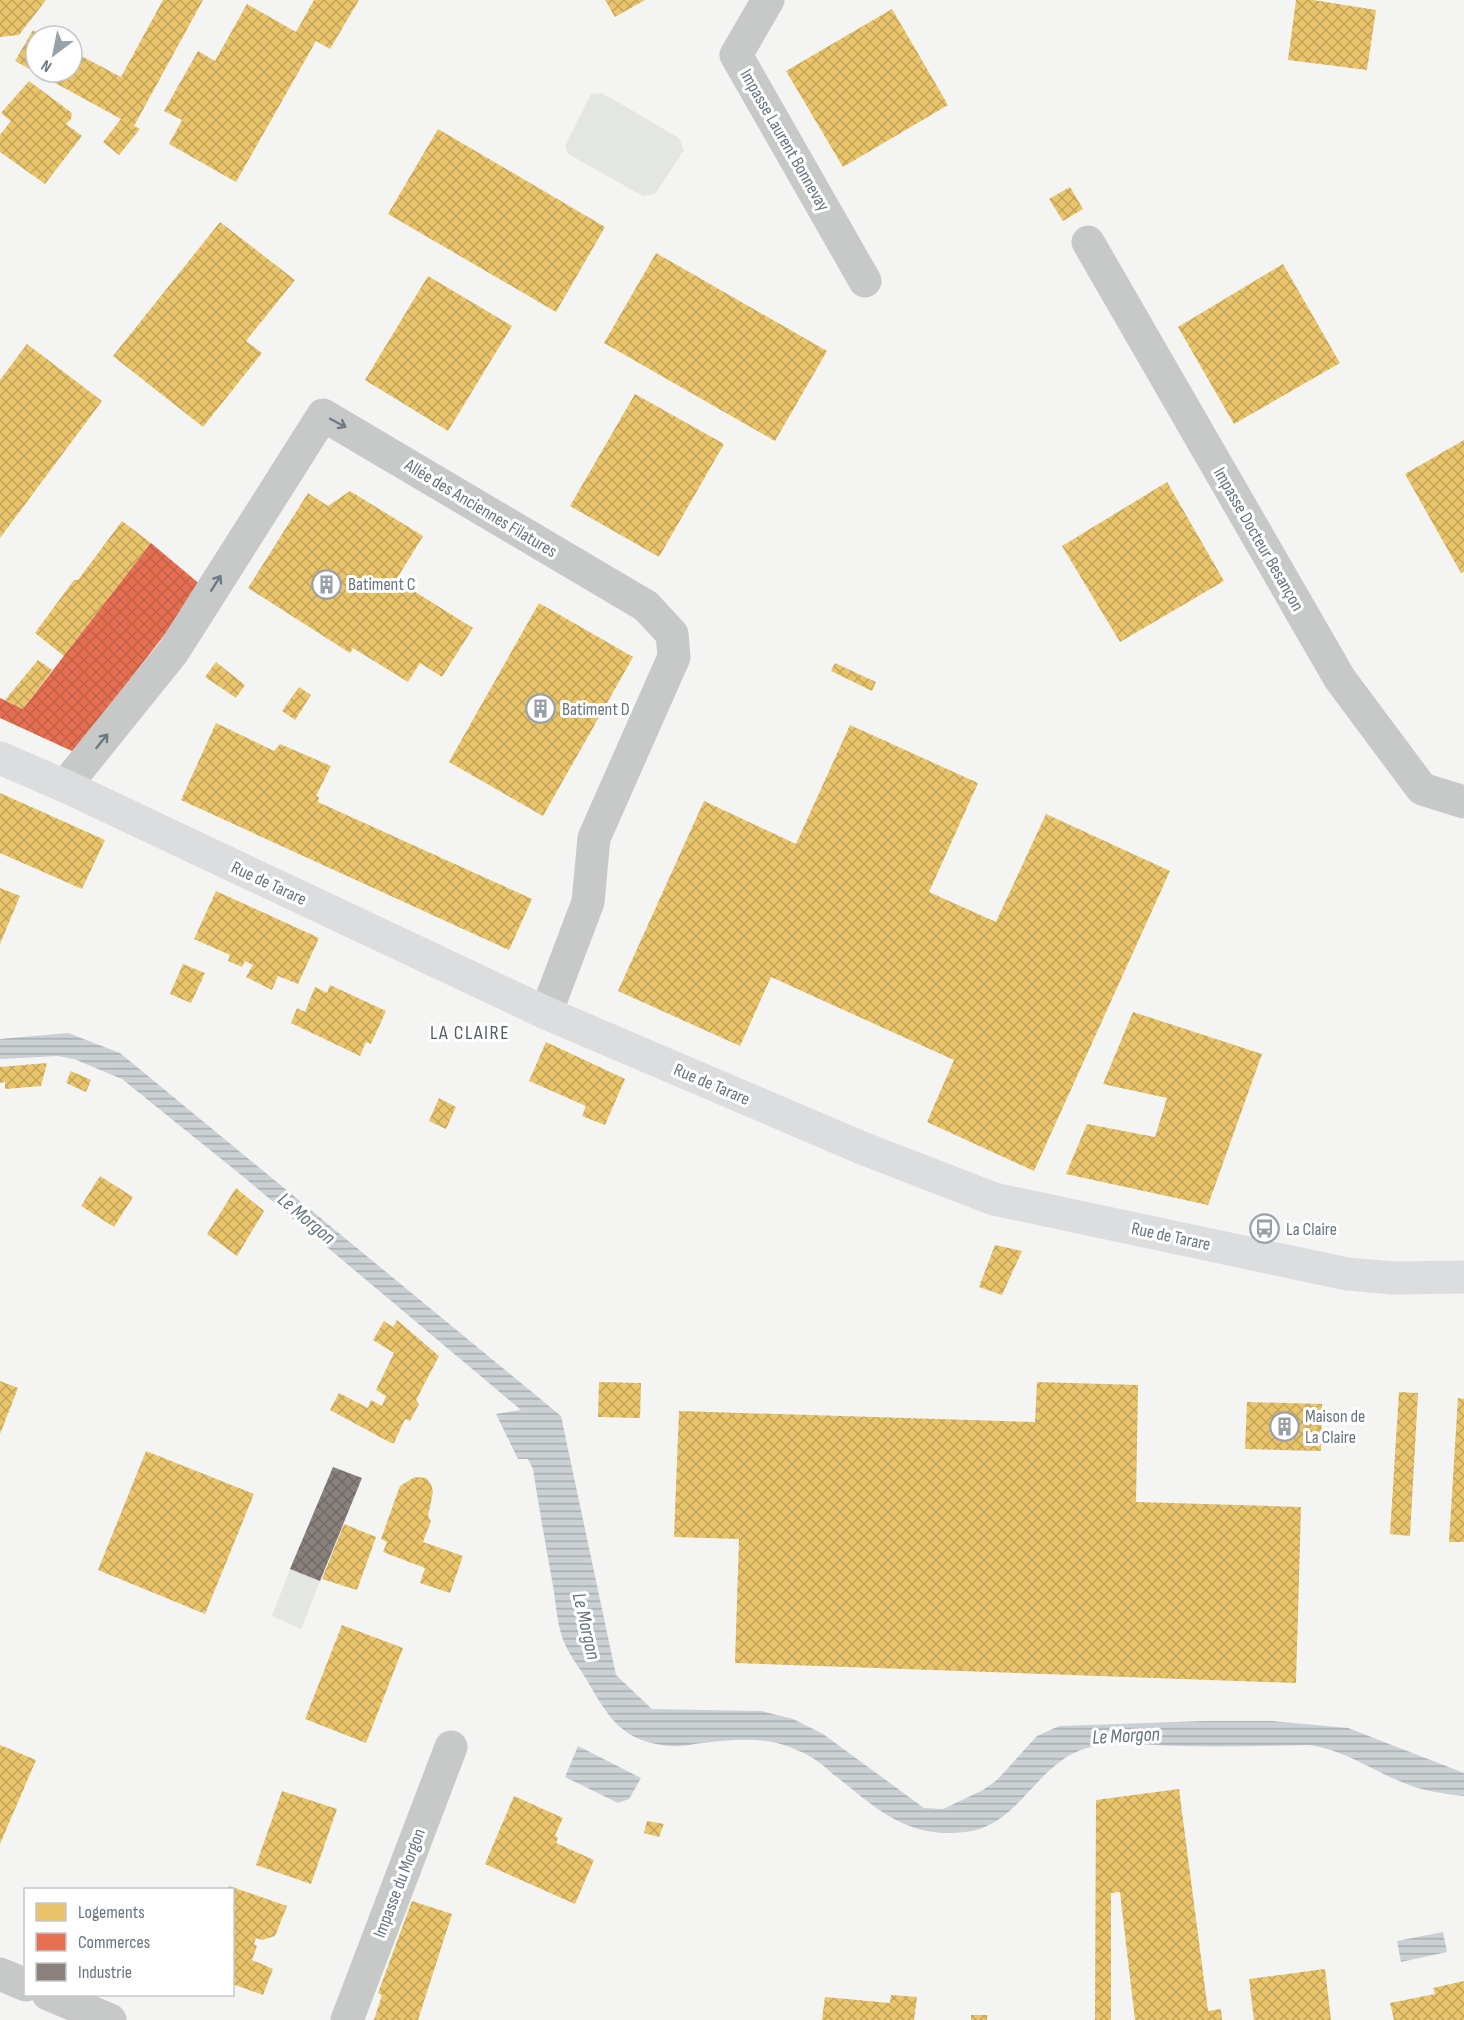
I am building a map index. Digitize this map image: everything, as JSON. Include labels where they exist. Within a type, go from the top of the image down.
[{"type":"main road","name":"Rue de Tarare","points":[[0,758],[65,786],[546,1013],[862,1148],[994,1199],[1347,1274],[1393,1278],[1464,1277]]},
{"type":"street","name":"Impasse Laurent Bonnevay","points":[[768,0],[736,55],[865,281]]},
{"type":"street","name":"Impasse Docteur Besançon","points":[[1088,242],[1340,679],[1422,789],[1464,802]]},
{"type":"street","name":"Allée des Anciennes Filatures","points":[[65,786],[173,652],[323,415],[646,606],[672,634],[674,657],[594,838],[588,902],[546,1013]]},
{"type":"street","name":"Impasse du Morgon","points":[[347,2020],[451,1747]]},
{"type":"street","points":[[0,1974],[24,1984]]},
{"type":"street","points":[[50,1996],[110,2020]]},
{"type":"shaded area","points":[[602,93],[679,138],[684,150],[655,194],[643,196],[568,154],[565,146],[591,94]]},
{"type":"shaded area","points":[[290,1569],[320,1581],[301,1629],[272,1616]]},
{"type":"water","name":"Le Morgon","points":[[68,1033],[120,1053],[561,1416],[616,1675],[652,1709],[761,1711],[793,1719],[823,1734],[924,1808],[943,1809],[983,1790],[997,1780],[1037,1736],[1059,1726],[1205,1721],[1272,1721],[1348,1728],[1464,1773],[1464,1796],[1411,1786],[1345,1755],[1308,1745],[1105,1745],[1081,1750],[1065,1758],[1013,1808],[983,1828],[944,1833],[908,1826],[893,1818],[878,1809],[817,1761],[787,1746],[764,1741],[740,1740],[672,1746],[641,1740],[609,1716],[564,1642],[558,1622],[533,1469],[528,1459],[518,1459],[496,1414],[521,1410],[246,1179],[122,1079],[74,1059],[58,1056],[0,1059],[0,1039]]},
{"type":"water","points":[[578,1746],[641,1778],[629,1799],[618,1803],[565,1777]]},
{"type":"water","points":[[1443,1932],[1447,1952],[1401,1962],[1397,1941]]},
{"type":"building: Logements","points":[[0,0],[46,0],[27,24],[24,24],[24,29],[19,35],[0,37]]},
{"type":"building: Logements","points":[[163,0],[203,0],[134,126],[140,129],[119,155],[103,142],[121,119],[57,84],[84,84],[84,57],[121,77]]},
{"type":"building: Logements","points":[[314,0],[359,0],[330,49],[316,41],[236,182],[169,144],[182,120],[164,111],[198,51],[215,61],[247,4],[296,32]]},
{"type":"building: Logements","points":[[605,0],[645,0],[615,17]]},
{"type":"building: Logements","points":[[1296,0],[1313,0],[1376,10],[1367,70],[1288,60]]},
{"type":"building: Logements","points":[[892,9],[948,105],[843,167],[786,71]]},
{"type":"building: Logements","points":[[24,46],[24,66],[15,61]]},
{"type":"building: Logements","points":[[26,84],[33,84],[72,113],[71,119],[66,124],[82,136],[45,184],[0,152],[0,135],[11,121],[1,113]]},
{"type":"building: Logements","points":[[438,129],[605,227],[556,312],[388,214]]},
{"type":"building: Logements","points":[[1070,187],[1083,209],[1063,221],[1049,199]]},
{"type":"building: Logements","points":[[220,222],[295,280],[246,341],[262,353],[203,427],[113,356]]},
{"type":"building: Logements","points":[[656,253],[827,351],[775,441],[604,343]]},
{"type":"building: Logements","points":[[1283,264],[1340,363],[1234,424],[1178,327]]},
{"type":"building: Logements","points":[[428,276],[512,326],[448,431],[365,380]]},
{"type":"building: Logements","points":[[27,344],[102,401],[0,538],[0,380]]},
{"type":"building: Logements","points":[[635,394],[724,444],[659,557],[570,506]]},
{"type":"building: Logements","points":[[1464,440],[1464,572],[1461,573],[1405,474]]},
{"type":"building: Logements","points":[[1167,482],[1224,581],[1120,642],[1062,546]]},
{"type":"building: Logements","name":"Batiment C","points":[[350,491],[423,536],[396,580],[473,628],[442,677],[420,663],[408,682],[353,648],[350,653],[248,588],[308,493],[328,506]]},
{"type":"building: Logements","points":[[122,521],[151,543],[64,656],[35,633]]},
{"type":"building: Logements","name":"Batiment D","points":[[539,603],[633,657],[543,816],[449,762]]},
{"type":"building: Logements","points":[[38,660],[52,670],[23,709],[5,700]]},
{"type":"building: Logements","points":[[216,662],[245,685],[236,698],[205,677]]},
{"type":"building: Logements","points":[[835,663],[876,682],[872,691],[831,671]]},
{"type":"building: Logements","points":[[299,687],[311,695],[295,720],[282,711]]},
{"type":"building: Logements","points":[[216,723],[274,751],[280,744],[331,766],[316,796],[319,797],[318,802],[532,899],[509,950],[181,800]]},
{"type":"building: Logements","points":[[850,725],[978,783],[929,892],[996,922],[1046,814],[1170,871],[1034,1171],[927,1122],[954,1060],[771,977],[740,1046],[618,991],[704,801],[796,844]]},
{"type":"building: Logements","points":[[0,793],[105,840],[82,889],[0,853]]},
{"type":"building: Logements","points":[[0,888],[20,896],[0,944]]},
{"type":"building: Logements","points":[[216,891],[319,938],[298,984],[278,976],[272,990],[246,977],[253,965],[245,961],[242,967],[228,961],[230,955],[194,939]]},
{"type":"building: Logements","points":[[183,964],[205,973],[191,1003],[170,994]]},
{"type":"building: Logements","points":[[330,985],[386,1011],[371,1044],[366,1042],[360,1056],[291,1023],[297,1008],[305,1012],[315,987],[327,993]]},
{"type":"building: Logements","points":[[1133,1012],[1262,1054],[1208,1205],[1066,1174],[1087,1124],[1155,1137],[1167,1098],[1103,1084]]},
{"type":"building: Logements","points":[[546,1042],[625,1079],[605,1125],[582,1116],[586,1106],[529,1081]]},
{"type":"building: Logements","points":[[47,1063],[41,1086],[5,1089],[5,1082],[0,1083],[0,1067]]},
{"type":"building: Logements","points":[[71,1071],[91,1080],[86,1092],[66,1083]]},
{"type":"building: Logements","points":[[439,1098],[456,1107],[446,1129],[429,1121]]},
{"type":"building: Logements","points":[[100,1176],[133,1197],[114,1227],[81,1206]]},
{"type":"building: Logements","points":[[236,1188],[264,1211],[237,1256],[207,1234]]},
{"type":"building: Logements","points":[[995,1245],[1022,1251],[1002,1295],[979,1287]]},
{"type":"building: Logements","points":[[397,1320],[439,1356],[416,1400],[419,1404],[410,1421],[405,1419],[394,1443],[391,1443],[330,1410],[339,1393],[368,1408],[371,1400],[382,1406],[386,1396],[376,1390],[394,1353],[373,1340],[384,1321],[393,1327]]},
{"type":"building: Logements","points":[[0,1381],[18,1388],[0,1434]]},
{"type":"building: Logements","points":[[599,1382],[641,1383],[640,1418],[598,1417]]},
{"type":"building: Logements","points":[[1037,1382],[1138,1385],[1136,1502],[1301,1507],[1296,1683],[735,1663],[739,1539],[674,1537],[679,1411],[1035,1422]]},
{"type":"building: Logements","points":[[1399,1392],[1418,1393],[1410,1536],[1390,1534]]},
{"type":"building: Logements","points":[[1458,1398],[1464,1399],[1464,1542],[1449,1542]]},
{"type":"building: Logements","name":"Maison de La Claire","points":[[1247,1402],[1322,1404],[1321,1451],[1245,1449]]},
{"type":"building: Logements","points":[[146,1451],[254,1494],[205,1614],[98,1570]]},
{"type":"building: Logements","points":[[415,1477],[426,1478],[433,1492],[428,1516],[431,1521],[423,1542],[463,1556],[450,1593],[420,1583],[425,1568],[383,1552],[387,1542],[381,1539],[400,1486]]},
{"type":"building: Logements","points":[[344,1524],[376,1537],[357,1590],[322,1579]]},
{"type":"building: Logements","points":[[342,1625],[403,1648],[366,1743],[305,1719]]},
{"type":"building: Logements","points":[[0,1745],[36,1760],[0,1844]]},
{"type":"building: Logements","points":[[1179,1789],[1208,2011],[1221,2009],[1222,2020],[1135,2020],[1120,1892],[1111,1893],[1111,2020],[1095,2020],[1096,1800]]},
{"type":"building: Logements","points":[[282,1791],[337,1809],[311,1884],[256,1865]]},
{"type":"building: Logements","points":[[514,1796],[563,1818],[555,1835],[558,1838],[556,1843],[594,1860],[575,1904],[485,1864]]},
{"type":"building: Logements","points":[[647,1821],[664,1824],[659,1837],[644,1833]]},
{"type":"building: Logements","points":[[229,1886],[287,1906],[275,1936],[262,1940],[256,1938],[254,1944],[257,1946],[252,1960],[273,1969],[263,1995],[234,1985],[234,1888],[228,1888]]},
{"type":"building: Logements","points":[[412,1901],[452,1914],[418,2020],[374,2020],[382,1995],[378,1993]]},
{"type":"building: Logements","points":[[1325,1969],[1331,2020],[1254,2020],[1249,1979]]},
{"type":"building: Logements","points":[[1464,1981],[1464,2020],[1394,2020],[1390,2003],[1435,1994],[1433,1988]]},
{"type":"building: Logements","points":[[891,1995],[917,1997],[914,2020],[822,2020],[825,1997],[890,2003]]},
{"type":"building: Logements","points":[[971,2015],[988,2015],[987,2020],[971,2020]]},
{"type":"building: Commerces","points":[[151,543],[202,586],[74,752],[0,718],[0,698],[23,709]]},
{"type":"building: Industrie","points":[[333,1467],[362,1478],[320,1581],[290,1569]]},
{"type":"place","name":"Batiment C","points":[[327,584]]},
{"type":"place","name":"Batiment D","points":[[541,709]]},
{"type":"place","name":"La Claire","points":[[1265,1229]]},
{"type":"place","name":"Maison de La Claire","points":[[1284,1426]]},
{"type":"district","name":"LA CLAIRE","points":[[470,1032]]}]
